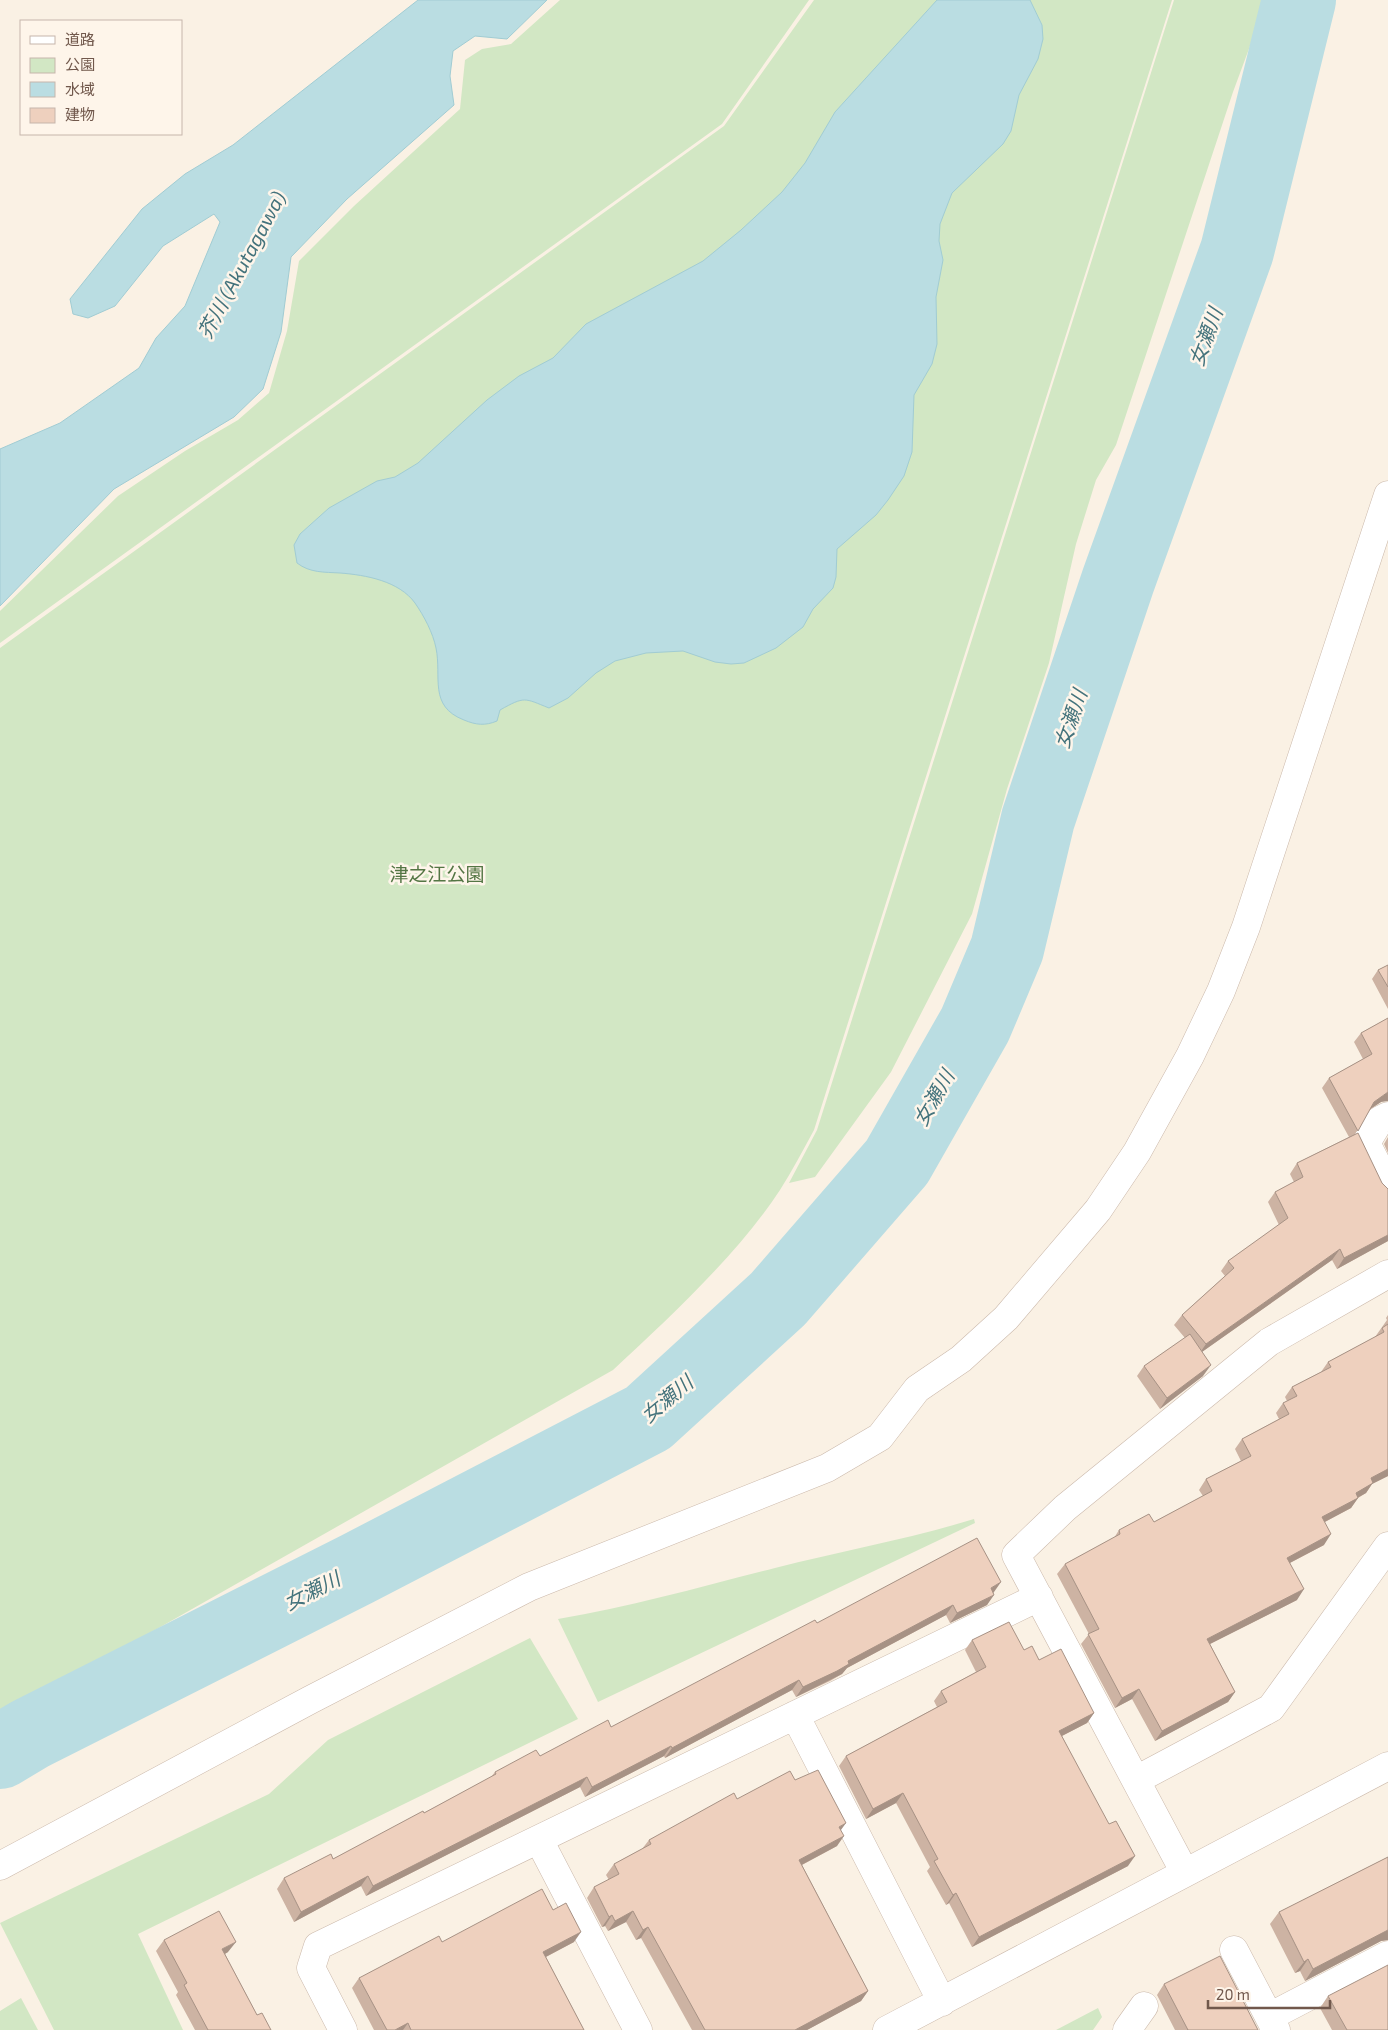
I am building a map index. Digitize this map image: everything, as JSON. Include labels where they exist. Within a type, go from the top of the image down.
[{"type":"street","points":[[0,1866],[301,1704],[529,1587],[827,1468],[880,1437],[917,1389],[961,1359],[1006,1318],[1098,1210],[1137,1152],[1190,1056],[1221,991],[1246,927],[1388,495]]},
{"type":"street","points":[[1388,1116],[1380,1120],[1366,1143],[1388,1186]]},
{"type":"street","points":[[1185,1873],[1016,1555],[1066,1508],[1269,1342],[1388,1274]]},
{"type":"street","points":[[1136,1780],[1271,1708],[1388,1546]]},
{"type":"street","points":[[343,2030],[311,1968],[318,1946],[1039,1597]]},
{"type":"street","points":[[795,1715],[942,2002]]},
{"type":"street","points":[[887,2030],[1388,1766]]},
{"type":"street","points":[[539,1840],[638,2030]]},
{"type":"street","points":[[1234,1950],[1273,2023],[1388,1955]]},
{"type":"street","points":[[1127,2030],[1144,2006]]},
{"type":"green space","points":[[560,0],[809,0],[722,124],[0,643],[0,611],[118,496],[185,451],[238,420],[269,393],[287,331],[299,261],[354,206],[460,109],[465,60],[482,49],[511,44]]},
{"type":"green space","name":"津之江公園","points":[[814,0],[1172,0],[814,1130],[780,1190],[744,1238],[702,1285],[613,1370],[0,1718],[0,648],[724,126]]},
{"type":"green space","points":[[1174,0],[1267,0],[1233,92],[1116,445],[1096,480],[1076,544],[1049,663],[1007,789],[972,914],[891,1072],[815,1177],[789,1183],[817,1130]]},
{"type":"green space","points":[[974,1519],[975,1523],[598,1702],[558,1619],[640,1602],[925,1533]]},
{"type":"green space","points":[[530,1638],[578,1719],[138,1934],[183,2030],[54,2030],[0,1923],[269,1794],[328,1740]]},
{"type":"green space","points":[[21,1998],[38,2030],[0,2030],[0,2011]]},
{"type":"green space","points":[[1098,2008],[1102,2017],[1093,2030],[1056,2030]]},
{"type":"water","name":"芥川 (Akutagawa)","points":[[418,0],[547,0],[507,39],[475,36],[453,51],[450,76],[454,105],[347,199],[291,257],[281,332],[263,389],[234,417],[114,489],[0,606],[0,449],[60,423],[139,368],[156,338],[185,306],[220,222],[214,214],[163,246],[115,306],[88,318],[73,314],[70,299],[142,209],[185,174],[233,145]]},
{"type":"water","points":[[937,0],[1030,0],[1042,25],[1043,39],[1038,59],[1019,95],[1011,131],[1003,144],[952,193],[940,224],[939,241],[943,260],[936,297],[937,344],[932,364],[914,395],[912,452],[904,476],[888,500],[876,515],[837,549],[836,577],[833,588],[813,609],[803,627],[776,648],[744,663],[715,662],[683,651],[646,653],[615,661],[596,673],[568,698],[549,708],[524,700],[515,702],[500,710],[497,721],[484,724],[468,722],[453,714],[445,707],[441,699],[435,642],[422,613],[415,603],[400,589],[381,580],[360,575],[307,569],[297,563],[294,545],[300,534],[329,508],[377,481],[395,477],[418,463],[487,400],[519,376],[553,358],[586,324],[703,261],[741,230],[782,192],[805,163],[835,112]]},
{"type":"building","points":[[1388,965],[1388,987],[1378,970]]},
{"type":"building","points":[[1388,1018],[1388,1092],[1374,1102],[1358,1131],[1329,1078],[1372,1054],[1361,1033]]},
{"type":"building","points":[[1358,1133],[1382,1183],[1388,1189],[1388,1235],[1344,1258],[1340,1249],[1206,1344],[1182,1315],[1234,1268],[1228,1261],[1288,1218],[1275,1192],[1303,1177],[1297,1163]]},
{"type":"building","points":[[1388,1324],[1388,1469],[1371,1478],[1373,1483],[1356,1493],[1358,1498],[1322,1517],[1331,1534],[1287,1558],[1304,1589],[1207,1639],[1235,1692],[1162,1731],[1139,1689],[1122,1698],[1088,1634],[1099,1629],[1065,1564],[1120,1534],[1119,1530],[1149,1514],[1154,1522],[1212,1491],[1206,1479],[1251,1456],[1242,1439],[1289,1414],[1283,1403],[1297,1396],[1292,1387],[1331,1367],[1328,1362],[1384,1332],[1382,1328]]},
{"type":"building","points":[[1190,1334],[1211,1365],[1167,1398],[1144,1366]]},
{"type":"building","points":[[977,1538],[1001,1582],[991,1588],[994,1595],[957,1613],[953,1605],[848,1661],[849,1664],[837,1671],[803,1687],[799,1680],[672,1748],[671,1746],[592,1787],[587,1777],[373,1886],[368,1876],[301,1912],[284,1878],[331,1854],[333,1859],[423,1811],[424,1813],[536,1750],[540,1756],[608,1720],[611,1727],[815,1620],[817,1623]]},
{"type":"building","points":[[1009,1622],[1024,1650],[1032,1646],[1039,1660],[1061,1649],[1094,1713],[1059,1731],[1109,1824],[1116,1821],[1135,1856],[979,1937],[956,1893],[953,1895],[934,1861],[938,1859],[903,1793],[873,1809],[846,1756],[947,1702],[941,1691],[986,1667],[972,1640]]},
{"type":"building","points":[[818,1770],[846,1823],[839,1827],[844,1836],[799,1860],[868,1991],[795,2030],[705,2030],[648,1927],[643,1930],[633,1911],[615,1921],[612,1915],[609,1917],[594,1887],[619,1874],[614,1864],[651,1844],[649,1840],[734,1793],[737,1799],[790,1771],[795,1780]]},
{"type":"building","points":[[1388,1857],[1388,1930],[1313,1969],[1308,1959],[1304,1962],[1279,1912]]},
{"type":"building","points":[[542,1889],[553,1910],[566,1903],[581,1932],[543,1952],[584,2030],[411,2030],[408,2023],[395,2030],[387,2030],[359,1978],[439,1936],[442,1942]]},
{"type":"building","points":[[219,1911],[236,1942],[222,1949],[257,2015],[262,2013],[271,2030],[208,2030],[184,1985],[187,1983],[164,1940]]},
{"type":"building","points":[[1220,1956],[1258,2030],[1188,2030],[1164,1984]]},
{"type":"building","points":[[1388,1965],[1388,2030],[1347,2030],[1328,1996]]},
{"type":"waterway","name":"女瀬川","points":[[0,1752],[30,1734],[357,1569],[648,1418],[778,1299],[897,1162],[975,1025],[1007,949],[1038,819],[1118,581],[1237,251],[1299,0]]}]
